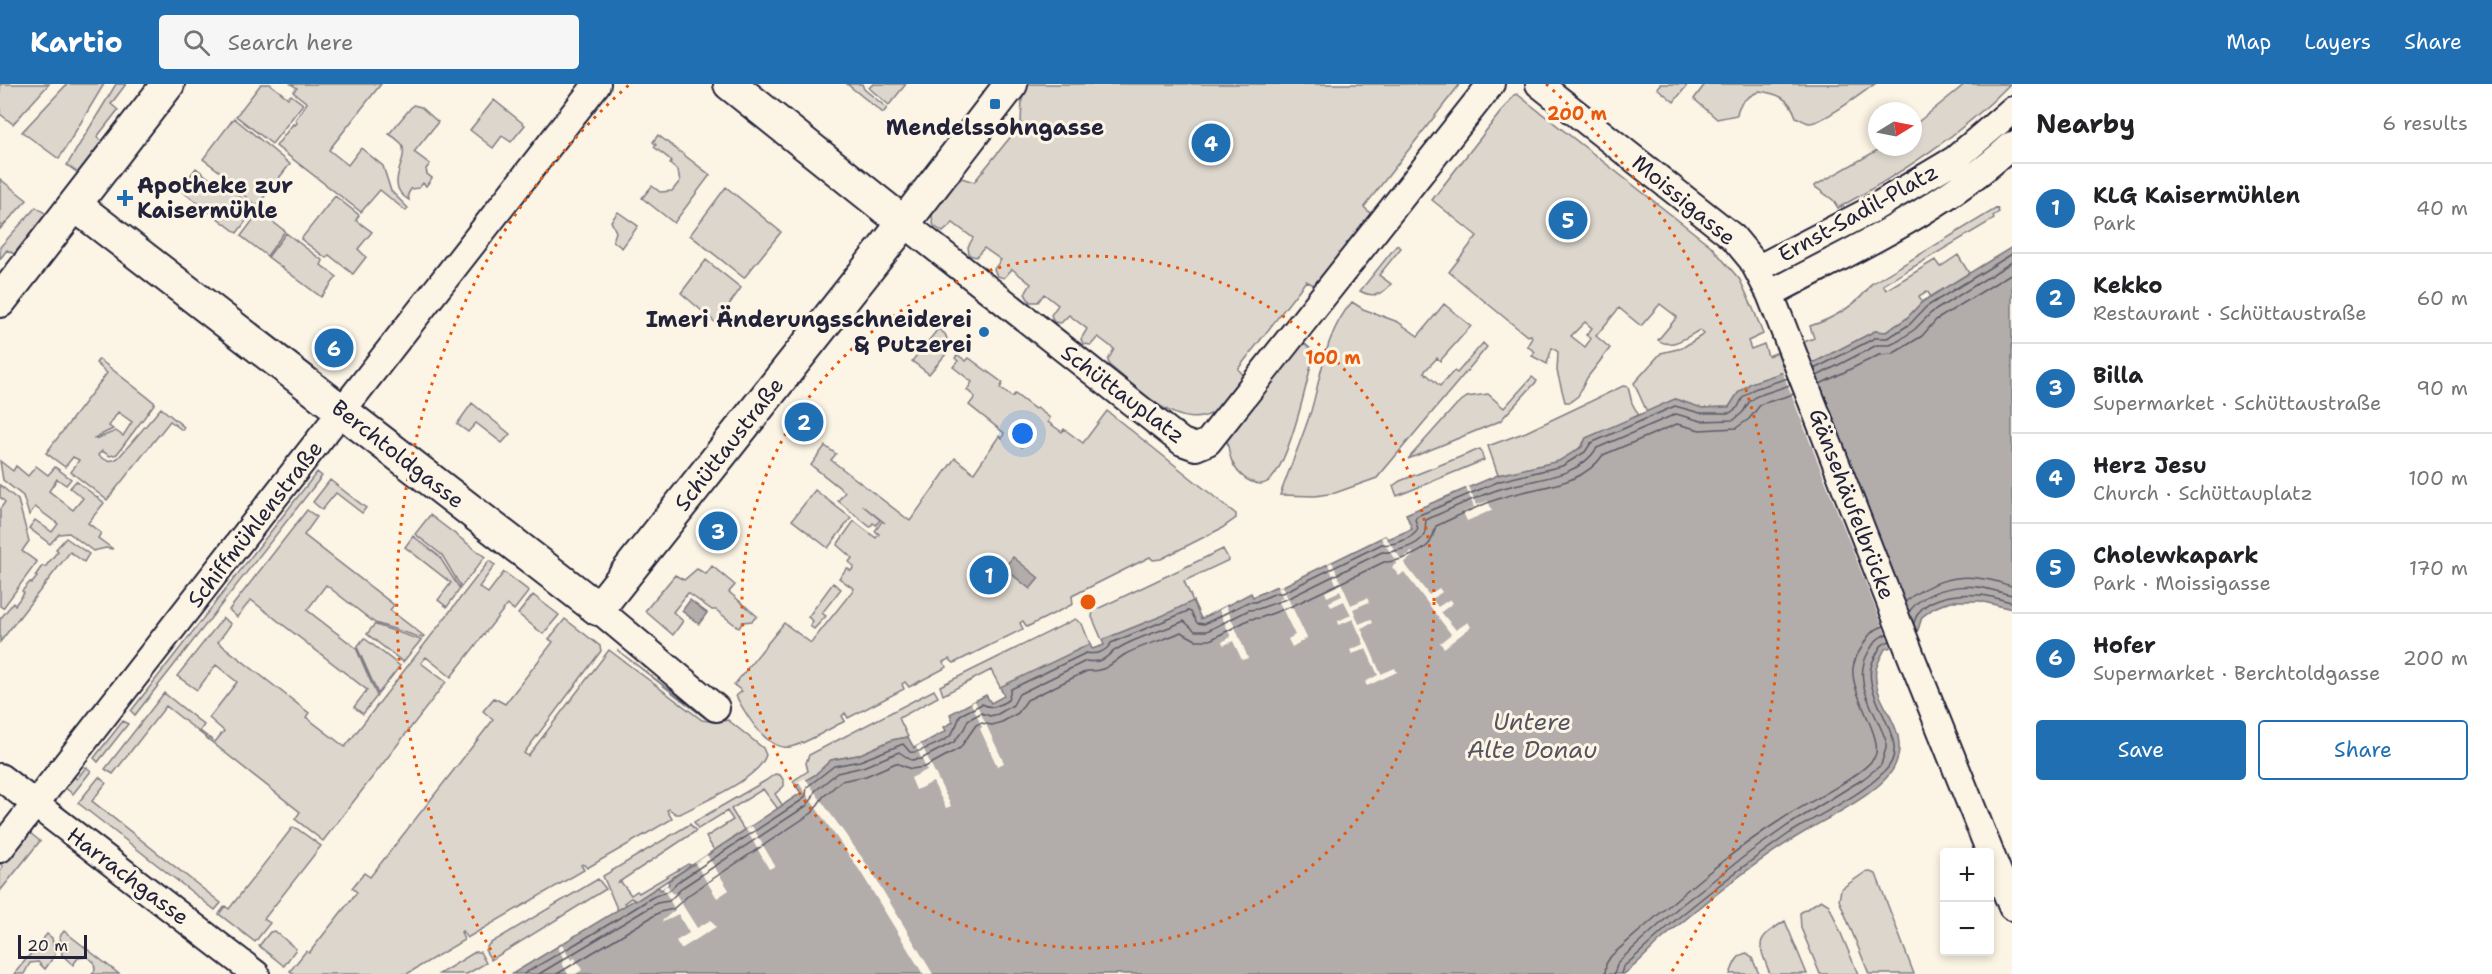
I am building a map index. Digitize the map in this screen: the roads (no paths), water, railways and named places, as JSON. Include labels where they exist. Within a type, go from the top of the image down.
[{"type":"street","points":[[0,301],[168,84]]},
{"type":"street","name":"Schiffmühlenstraße","points":[[0,849],[597,84]]},
{"type":"street","points":[[730,84],[904,223],[1011,84]]},
{"type":"street","name":"Schüttauplatz","points":[[904,223],[1182,442],[1196,447],[1208,442],[1491,84]]},
{"type":"street","name":"Moissigasse","points":[[1539,84],[1733,237],[1757,269],[1770,294],[1791,347]]},
{"type":"street","name":"Ernst-Sadil-Platz","points":[[1757,269],[1867,212],[1954,160],[2012,110]]},
{"type":"street","name":"Ernst-Sadil-Platz","points":[[1770,294],[1893,231],[1989,166],[2012,145]]},
{"type":"street","name":"Berchtoldgasse","points":[[75,205],[598,609],[716,708]]},
{"type":"street","name":"Schüttaustraße","points":[[598,609],[904,223]]},
{"type":"street","name":"Gänsehäufelbrücke","points":[[1791,347],[1912,661],[2012,907]]},
{"type":"street","name":"Harrachgasse","points":[[0,777],[256,974]]},
{"type":"water","name":"Untere Alte Donau","points":[[2012,247],[2012,609],[1980,601],[1951,601],[1934,608],[1922,617],[1918,630],[1894,646],[1885,649],[1876,670],[1876,682],[1879,694],[1895,727],[1899,751],[1895,765],[1889,774],[1880,784],[1856,802],[1770,854],[1732,882],[1661,940],[1624,974],[512,974],[634,900],[636,901],[658,887],[661,890],[669,884],[668,881],[801,793],[796,786],[815,775],[831,760],[858,755],[892,740],[908,737],[914,748],[946,731],[944,727],[953,722],[950,714],[986,695],[991,703],[1004,696],[1000,687],[1090,644],[1092,649],[1104,645],[1102,640],[1193,601],[1201,619],[1251,593],[1253,597],[1277,586],[1279,588],[1385,536],[1388,539],[1412,529],[1406,514],[1498,475],[1559,461],[1582,447],[1586,438],[1675,399],[1702,408],[1729,407],[1738,393],[1751,383],[1817,361],[1875,331],[1886,332],[1906,319],[1922,302]]},
{"type":"water","points":[[1013,557],[1039,578],[1030,589],[1004,568]]},
{"type":"water","points":[[690,600],[707,613],[699,624],[682,611]]},
{"type":"place","name":"Mendelssohngasse","points":[[995,104]]},
{"type":"place","name":"Herz Jesu","points":[[1211,143]]},
{"type":"place","name":"Apotheke zur Kaisermühle","points":[[125,198]]},
{"type":"place","name":"Cholewkapark","points":[[1568,220]]},
{"type":"place","name":"Imeri Änderungsschneiderei & Putzerei","points":[[984,332]]},
{"type":"place","name":"Hofer","points":[[334,348]]},
{"type":"place","name":"Kekko","points":[[804,422]]},
{"type":"place","name":"Billa","points":[[718,531]]},
{"type":"place","name":"KLG Kaisermühlen","points":[[989,575]]}]
